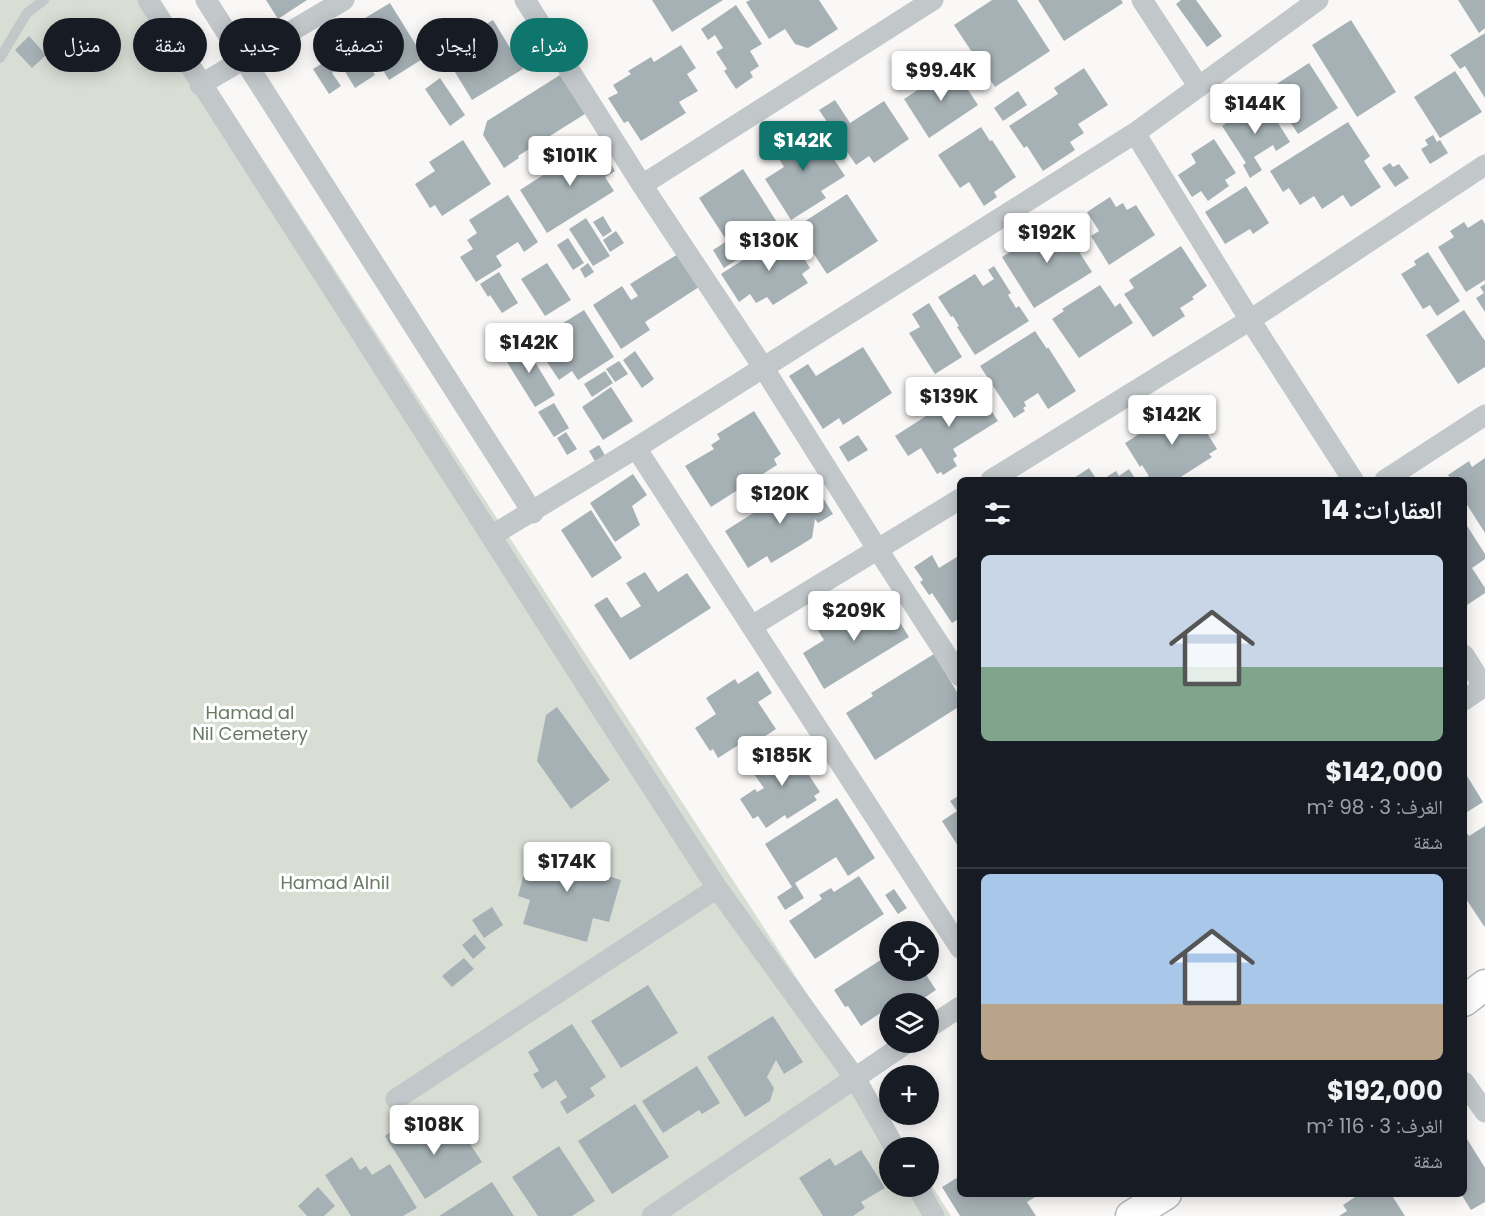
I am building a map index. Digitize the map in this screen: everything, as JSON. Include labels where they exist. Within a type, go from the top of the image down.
[{"type":"main road","points":[[1467,998],[1485,985]]},
{"type":"main road","points":[[1131,1216],[1161,1197]]},
{"type":"street","points":[[148,0],[200,85],[717,888],[855,1078],[889,1137]]},
{"type":"street","points":[[206,0],[219,21]]},
{"type":"street","points":[[301,26],[344,0]]},
{"type":"street","points":[[642,185],[933,0]]},
{"type":"street","points":[[1142,0],[1199,87]]},
{"type":"street","points":[[491,537],[533,513],[1135,133],[1318,0]]},
{"type":"street","points":[[533,3],[642,185],[764,367],[957,671]]},
{"type":"street","points":[[200,85],[222,72]]},
{"type":"street","points":[[251,72],[533,513]]},
{"type":"street","points":[[1135,133],[1250,320],[1351,477]]},
{"type":"street","points":[[996,477],[1250,320],[1485,165]]},
{"type":"street","points":[[1390,477],[1485,416]]},
{"type":"street","points":[[636,448],[957,943]]},
{"type":"street","points":[[752,626],[957,501]]},
{"type":"street","points":[[1467,660],[1485,687],[1467,698]]},
{"type":"street","points":[[396,1099],[717,888]]},
{"type":"street","points":[[939,1021],[957,1009]]},
{"type":"street","points":[[652,1216],[892,1053]]},
{"type":"street","points":[[1467,1086],[1485,1112]]},
{"type":"street","points":[[923,1197],[934,1216]]},
{"type":"lane","points":[[0,58],[27,13],[44,0]]},
{"type":"green space","name":"Hamad al Nil Cemetery","points":[[0,0],[159,0],[171,18],[133,18],[133,72],[206,72],[879,1104],[879,1125],[893,1125],[900,1137],[879,1137],[879,1197],[939,1197],[951,1216],[0,1216]]},
{"type":"building","points":[[266,0],[307,0],[280,18]]},
{"type":"building","points":[[652,0],[723,0],[672,32]]},
{"type":"building","points":[[750,0],[819,0],[838,29],[808,48],[795,44],[785,29],[769,39],[746,2]]},
{"type":"building","points":[[992,0],[1017,0],[1050,51],[995,87],[954,25]]},
{"type":"building","points":[[1038,0],[1121,0],[1123,3],[1064,41]]},
{"type":"building","points":[[1181,0],[1196,0],[1222,36],[1207,47],[1176,4]]},
{"type":"building","points":[[1458,0],[1485,0],[1485,28],[1479,33]]},
{"type":"building","points":[[390,3],[399,18],[365,18]]},
{"type":"building","points":[[736,5],[762,44],[750,51],[759,66],[750,72],[753,77],[736,89],[724,71],[727,69],[716,52],[723,48],[715,35],[708,40],[701,29]]},
{"type":"building","points":[[1351,20],[1396,92],[1357,117],[1312,45]]},
{"type":"building","points":[[404,26],[416,45],[416,63],[404,71]]},
{"type":"building","points":[[498,28],[510,48],[510,72],[518,72],[472,100],[455,72],[498,72]]},
{"type":"building","points":[[1485,33],[1485,98],[1465,66],[1460,69],[1450,55]]},
{"type":"building","points":[[29,36],[43,52],[43,58],[32,68],[15,50]]},
{"type":"building","points":[[681,45],[696,68],[687,74],[698,91],[679,102],[686,113],[641,141],[628,121],[624,123],[608,98],[618,93],[613,85],[631,74],[628,71],[651,57],[654,62]]},
{"type":"building","points":[[1309,63],[1338,108],[1298,134],[1269,89]]},
{"type":"building","points":[[953,67],[978,105],[929,138],[904,99]]},
{"type":"building","points":[[1084,68],[1108,105],[1078,124],[1084,133],[1070,142],[1075,150],[1043,171],[1027,146],[1024,148],[1009,126],[1058,94],[1054,88]]},
{"type":"building","points":[[1455,71],[1482,112],[1440,138],[1414,97]]},
{"type":"building","points":[[315,72],[333,72],[341,86],[329,94]]},
{"type":"building","points":[[345,72],[373,72],[375,75],[355,88]]},
{"type":"building","points":[[384,72],[402,72],[389,80]]},
{"type":"building","points":[[560,75],[585,114],[518,156],[519,158],[504,168],[483,135],[487,121]]},
{"type":"building","points":[[440,78],[465,115],[450,126],[425,89]]},
{"type":"building","points":[[1018,91],[1027,105],[1003,121],[994,108]]},
{"type":"building","points":[[1263,99],[1290,142],[1276,151],[1273,145],[1254,157],[1262,170],[1250,178],[1243,165],[1246,163],[1222,126]]},
{"type":"building","points":[[835,100],[850,123],[884,101],[909,139],[874,163],[869,156],[856,165],[819,110]]},
{"type":"building","points":[[809,121],[845,176],[821,191],[826,198],[791,220],[765,179],[784,167],[771,146],[780,141],[787,151],[797,145],[790,134]]},
{"type":"building","points":[[1348,122],[1370,156],[1364,161],[1381,187],[1351,207],[1343,195],[1322,209],[1314,196],[1300,205],[1289,188],[1283,192],[1270,171]]},
{"type":"building","points":[[981,127],[1016,177],[994,192],[997,197],[984,206],[969,182],[960,188],[938,155]]},
{"type":"building","points":[[1433,135],[1437,142],[1440,140],[1448,153],[1430,164],[1421,149],[1428,145],[1425,140]]},
{"type":"building","points":[[1214,139],[1236,173],[1225,180],[1229,186],[1208,201],[1201,191],[1192,197],[1178,175],[1196,163],[1191,154]]},
{"type":"building","points":[[463,140],[491,184],[442,216],[435,205],[430,208],[415,184],[435,171],[429,162]]},
{"type":"building","points":[[596,141],[615,171],[605,177],[614,191],[547,233],[520,190]]},
{"type":"building","points":[[1390,163],[1393,167],[1399,164],[1409,178],[1395,187],[1382,168]]},
{"type":"building","points":[[743,169],[782,230],[724,268],[713,250],[727,241],[699,198]]},
{"type":"building","points":[[1246,186],[1269,223],[1253,234],[1250,229],[1225,244],[1205,212]]},
{"type":"building","points":[[847,194],[878,241],[827,274],[796,227]]},
{"type":"building","points":[[508,195],[538,242],[524,252],[518,242],[496,256],[502,266],[476,282],[460,257],[473,249],[467,240],[477,233],[469,220]]},
{"type":"building","points":[[1110,197],[1116,207],[1123,203],[1127,210],[1136,205],[1155,235],[1109,265],[1091,236],[1099,231],[1087,212]]},
{"type":"building","points":[[603,216],[612,231],[603,237],[593,222]]},
{"type":"building","points":[[586,218],[610,256],[593,266],[569,229]]},
{"type":"building","points":[[1482,219],[1485,224],[1485,280],[1466,292],[1438,247],[1454,237],[1450,231],[1464,222],[1468,228]]},
{"type":"building","points":[[1059,221],[1062,225],[1064,224],[1092,272],[1034,308],[1002,257]]},
{"type":"building","points":[[616,231],[624,243],[610,252],[603,240]]},
{"type":"building","points":[[787,232],[810,268],[802,274],[808,283],[773,305],[767,297],[756,303],[750,294],[739,302],[721,274]]},
{"type":"building","points":[[568,238],[584,263],[573,270],[557,245]]},
{"type":"building","points":[[1181,246],[1207,286],[1192,297],[1194,299],[1180,308],[1185,316],[1153,337],[1124,294],[1134,288],[1129,280]]},
{"type":"building","points":[[1428,252],[1460,301],[1437,316],[1430,305],[1423,309],[1401,274],[1416,265],[1414,261]]},
{"type":"building","points":[[678,254],[699,287],[645,322],[650,330],[621,349],[593,305],[622,286],[631,300],[638,296],[630,284]]},
{"type":"building","points":[[547,263],[571,300],[545,316],[521,279]]},
{"type":"building","points":[[588,263],[594,272],[585,278],[580,269]]},
{"type":"building","points":[[994,266],[1011,293],[1008,295],[1016,308],[1019,306],[1029,321],[975,355],[957,327],[959,326],[953,316],[951,317],[938,297],[975,274],[983,286],[994,279],[988,270]]},
{"type":"building","points":[[499,272],[518,303],[502,313],[480,284]]},
{"type":"building","points":[[1485,284],[1485,312],[1476,298],[1484,293],[1480,287]]},
{"type":"building","points":[[1100,285],[1115,307],[1120,303],[1133,323],[1079,358],[1052,319],[1064,311],[1062,309]]},
{"type":"building","points":[[929,303],[962,357],[935,374],[909,333],[920,327],[912,314]]},
{"type":"building","points":[[584,310],[614,357],[578,380],[572,371],[559,380],[541,353],[551,346],[544,335]]},
{"type":"building","points":[[1464,310],[1485,341],[1485,367],[1458,384],[1426,335]]},
{"type":"building","points":[[1035,331],[1076,391],[1048,409],[1038,393],[1024,402],[1025,411],[1014,418],[980,366]]},
{"type":"building","points":[[523,342],[555,395],[535,407],[502,354]]},
{"type":"building","points":[[863,347],[892,393],[843,425],[839,418],[823,429],[789,376],[808,364],[816,376]]},
{"type":"building","points":[[635,351],[654,379],[642,388],[623,360]]},
{"type":"building","points":[[619,361],[628,374],[615,382],[606,369]]},
{"type":"building","points":[[605,371],[613,383],[592,397],[584,384]]},
{"type":"building","points":[[979,382],[989,399],[985,401],[998,421],[953,449],[957,456],[953,459],[957,466],[943,475],[941,472],[937,474],[921,448],[908,456],[895,436]]},
{"type":"building","points":[[611,387],[633,421],[603,440],[582,407]]},
{"type":"building","points":[[554,403],[569,428],[554,437],[538,412]]},
{"type":"building","points":[[1188,403],[1217,449],[1209,454],[1212,457],[1181,477],[1146,477],[1149,476],[1142,465],[1140,467],[1125,443]]},
{"type":"building","points":[[754,411],[781,454],[774,459],[777,465],[711,507],[685,466],[714,449],[711,445],[720,439],[717,434]]},
{"type":"building","points":[[566,432],[577,449],[567,455],[557,438]]},
{"type":"building","points":[[858,435],[868,450],[848,462],[839,447]]},
{"type":"building","points":[[599,445],[606,457],[596,463],[589,451]]},
{"type":"building","points":[[1485,458],[1485,533],[1467,505],[1467,477],[1449,477],[1448,475],[1469,461],[1472,467]]},
{"type":"building","points":[[1089,468],[1095,477],[1076,477]]},
{"type":"building","points":[[1129,469],[1134,477],[1107,477],[1116,471],[1119,476]]},
{"type":"building","points":[[633,474],[647,495],[632,506],[640,525],[615,542],[590,503]]},
{"type":"building","points":[[810,477],[833,514],[818,523],[815,519],[812,538],[801,545],[771,563],[767,556],[748,568],[725,531]]},
{"type":"building","points":[[591,510],[622,558],[592,578],[561,530]]},
{"type":"building","points":[[1467,526],[1485,554],[1485,559],[1472,568],[1485,588],[1485,593],[1467,605]]},
{"type":"building","points":[[932,555],[939,568],[957,557],[957,620],[952,623],[932,593],[929,595],[914,567]]},
{"type":"building","points":[[645,572],[658,592],[687,573],[711,608],[630,660],[594,605],[607,597],[621,618],[641,606],[626,583]]},
{"type":"building","points":[[862,601],[870,614],[888,603],[909,637],[824,689],[803,653],[824,640],[817,629]]},
{"type":"building","points":[[934,654],[957,692],[957,708],[875,760],[846,713],[873,696],[871,693]]},
{"type":"building","points":[[758,671],[772,693],[758,702],[776,729],[744,750],[740,744],[718,758],[713,749],[710,751],[695,728],[716,714],[706,698],[735,679],[738,684]]},
{"type":"building","points":[[557,707],[610,780],[571,809],[537,761],[546,715]]},
{"type":"building","points":[[808,747],[819,764],[807,772],[820,792],[814,796],[817,800],[787,819],[785,815],[766,828],[758,816],[753,819],[740,799],[755,789],[757,792],[764,788],[751,770],[783,749],[790,758]]},
{"type":"building","points":[[1467,776],[1483,802],[1467,812]]},
{"type":"building","points":[[957,797],[957,811],[950,801]]},
{"type":"building","points":[[837,798],[875,858],[848,876],[836,857],[795,883],[804,898],[785,910],[777,897],[792,887],[765,844]]},
{"type":"building","points":[[957,811],[957,844],[942,821]]},
{"type":"building","points":[[1485,826],[1485,926],[1467,900],[1467,834],[1469,836]]},
{"type":"building","points":[[545,847],[608,864],[605,875],[621,880],[609,922],[593,918],[587,942],[523,924],[530,900],[518,896],[530,851],[543,854]]},
{"type":"building","points":[[859,876],[884,914],[815,959],[789,921],[822,899],[819,895],[831,888],[834,892]]},
{"type":"building","points":[[894,889],[907,908],[898,914],[885,895]]},
{"type":"building","points":[[492,907],[503,925],[484,938],[472,920]]},
{"type":"building","points":[[475,934],[486,948],[473,959],[462,945]]},
{"type":"building","points":[[464,958],[474,969],[452,987],[442,976]]},
{"type":"building","points":[[879,961],[879,981],[930,981],[936,990],[932,993],[879,993],[879,1014],[861,1026],[834,990]]},
{"type":"building","points":[[648,985],[678,1033],[621,1068],[591,1021]]},
{"type":"building","points":[[773,1016],[803,1062],[784,1074],[776,1060],[767,1077],[774,1088],[770,1101],[745,1117],[707,1057]]},
{"type":"building","points":[[572,1024],[606,1077],[590,1088],[595,1096],[567,1114],[560,1102],[567,1097],[556,1080],[542,1089],[533,1074],[539,1071],[528,1052]]},
{"type":"building","points":[[697,1066],[720,1103],[702,1114],[699,1110],[663,1133],[642,1101]]},
{"type":"building","points":[[635,1104],[669,1157],[612,1194],[578,1141]]},
{"type":"building","points":[[454,1120],[482,1162],[425,1199],[385,1136],[405,1122],[419,1143]]},
{"type":"building","points":[[1467,1139],[1485,1168],[1485,1202],[1471,1210],[1463,1197],[1467,1197]]},
{"type":"building","points":[[559,1146],[595,1201],[572,1216],[538,1216],[512,1177]]},
{"type":"building","points":[[861,1150],[879,1178],[879,1192],[861,1202],[865,1208],[853,1216],[823,1216],[799,1178],[830,1158],[835,1166]]},
{"type":"building","points":[[352,1157],[360,1170],[366,1166],[372,1175],[390,1164],[417,1208],[403,1216],[351,1216],[325,1175]]},
{"type":"building","points":[[957,1178],[957,1197],[1035,1197],[1027,1202],[1036,1216],[960,1216],[942,1187]]},
{"type":"building","points":[[492,1182],[514,1216],[439,1216]]},
{"type":"building","points":[[318,1187],[335,1206],[324,1216],[307,1216],[298,1206]]},
{"type":"building","points":[[1355,1197],[1393,1197],[1405,1216],[1339,1216],[1347,1211],[1343,1205]]},
{"type":"park label","name":"Hamad Alnil","points":[[335,882]]}]
